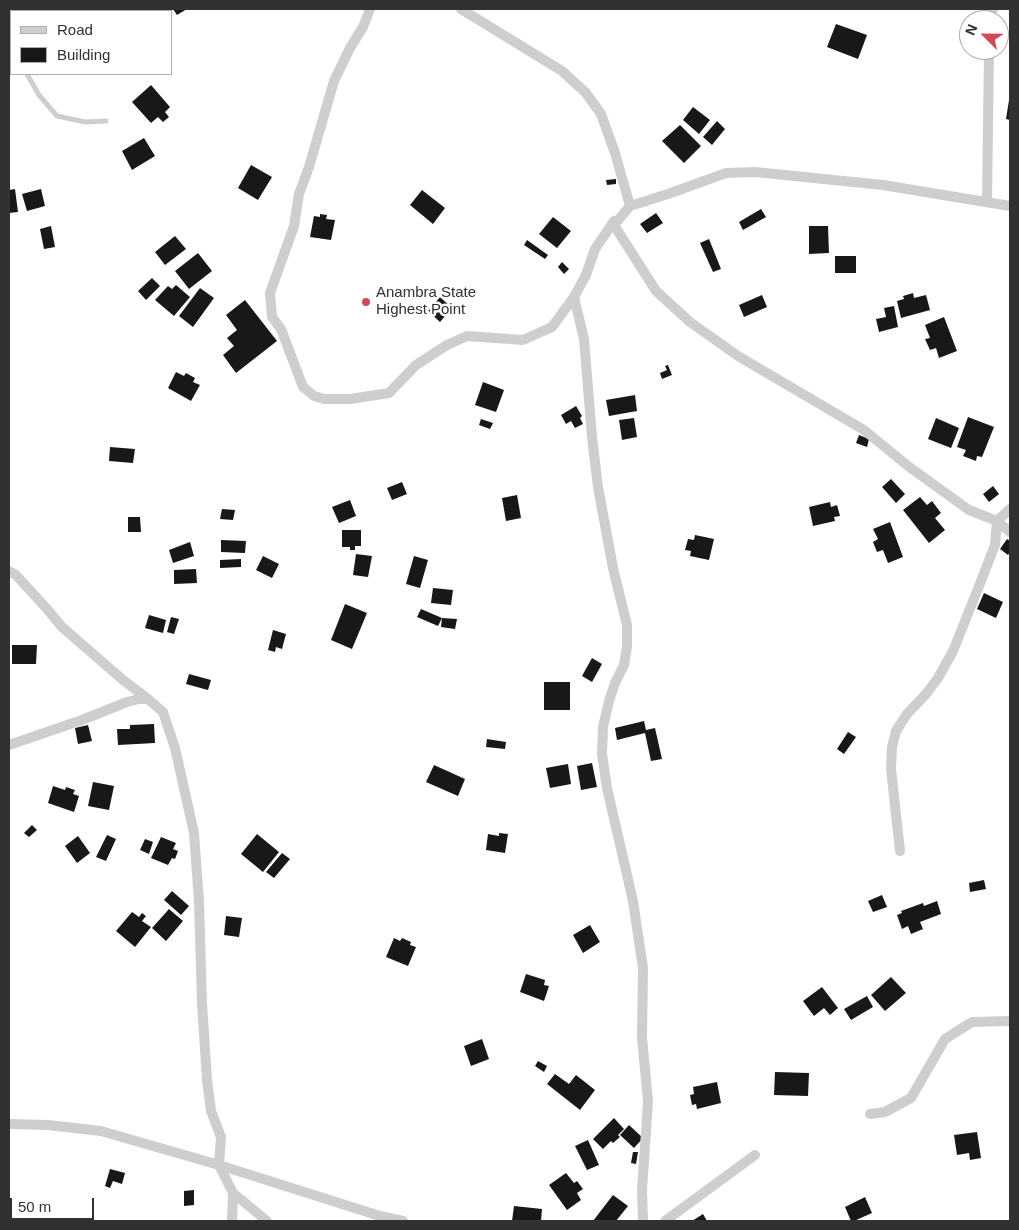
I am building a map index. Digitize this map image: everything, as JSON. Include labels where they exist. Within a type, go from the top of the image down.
[{"type":"street","points":[[370,9],[363,27],[350,48],[334,81],[310,167],[299,194],[294,226],[270,293],[272,317],[281,329],[304,387],[314,396],[324,399],[356,398],[389,393],[416,365],[447,345],[467,336],[523,340],[552,327],[574,297],[586,275],[595,249],[614,221],[614,225],[656,291],[690,322],[738,356],[864,430],[908,466],[969,510],[998,521],[1010,532]]},
{"type":"street","points":[[461,9],[562,71],[586,93],[601,114],[615,153],[630,206]]},
{"type":"street","points":[[987,201],[988,60]]},
{"type":"street","points":[[614,225],[630,206],[726,173],[755,172],[883,185],[1010,206]]},
{"type":"street","points":[[574,297],[584,339],[598,487],[613,568],[627,625],[627,646],[624,665],[615,683],[602,727],[602,754],[607,788],[634,901],[644,968],[642,1038],[648,1100],[642,1190],[643,1221]]},
{"type":"street","points":[[900,851],[891,769],[892,747],[896,731],[907,714],[938,678],[953,651],[994,545],[998,521],[1010,510]]},
{"type":"street","points":[[9,571],[16,575],[62,628],[163,712],[175,748],[194,833],[200,902],[202,1003],[207,1080],[211,1111],[221,1137],[219,1165],[233,1193],[267,1221]]},
{"type":"street","points":[[9,745],[82,720],[138,698],[148,699]]},
{"type":"street","points":[[870,1114],[885,1112],[911,1098],[946,1039],[972,1022],[1010,1021]]},
{"type":"street","points":[[9,1124],[48,1124],[101,1132],[219,1165],[380,1216],[403,1221]]},
{"type":"street","points":[[665,1221],[755,1156]]},
{"type":"street","points":[[232,1221],[233,1193]]},
{"type":"lane","points":[[29,75],[39,95],[57,116],[85,122],[106,121]]},
{"type":"building","points":[[135,9],[166,10],[136,10]]},
{"type":"building","points":[[173,9],[187,9],[177,15]]},
{"type":"building","points":[[836,24],[867,35],[858,59],[827,47]]},
{"type":"building","points":[[151,85],[170,107],[165,112],[169,117],[163,122],[158,117],[151,123],[132,102]]},
{"type":"building","points":[[1010,100],[1010,120],[1006,119]]},
{"type":"building","points":[[693,107],[710,120],[699,134],[683,120]]},
{"type":"building","points":[[717,121],[725,129],[712,145],[703,137]]},
{"type":"building","points":[[680,125],[701,146],[684,163],[662,141]]},
{"type":"building","points":[[144,138],[155,156],[132,170],[122,151]]},
{"type":"building","points":[[251,165],[272,177],[258,200],[238,188]]},
{"type":"building","points":[[616,179],[616,184],[607,185],[606,180]]},
{"type":"building","points":[[15,189],[18,212],[9,213],[9,190]]},
{"type":"building","points":[[41,189],[45,206],[27,211],[22,194]]},
{"type":"building","points":[[422,190],[445,208],[433,224],[410,205]]},
{"type":"building","points":[[761,209],[766,217],[743,230],[739,222]]},
{"type":"building","points":[[656,213],[663,223],[647,233],[640,224]]},
{"type":"building","points":[[320,214],[327,215],[326,219],[335,220],[331,240],[310,237],[314,216],[320,217]]},
{"type":"building","points":[[553,217],[571,231],[557,248],[539,234]]},
{"type":"building","points":[[51,226],[55,247],[44,249],[40,229]]},
{"type":"building","points":[[809,226],[828,226],[829,253],[809,254]]},
{"type":"building","points":[[175,236],[186,249],[165,265],[155,252]]},
{"type":"building","points":[[709,239],[721,269],[713,272],[700,243]]},
{"type":"building","points":[[527,240],[548,255],[545,259],[524,245]]},
{"type":"building","points":[[198,253],[212,271],[189,289],[175,271]]},
{"type":"building","points":[[835,256],[856,256],[856,273],[835,273]]},
{"type":"building","points":[[562,262],[569,269],[564,274],[558,267]]},
{"type":"building","points":[[152,278],[160,286],[146,300],[138,291]]},
{"type":"building","points":[[176,285],[190,297],[174,316],[155,300],[168,286],[172,289]]},
{"type":"building","points":[[200,288],[214,298],[193,327],[179,316]]},
{"type":"building","points":[[913,293],[914,298],[926,295],[930,310],[901,318],[897,301],[904,299],[903,296]]},
{"type":"building","points":[[762,295],[767,307],[744,317],[739,305]]},
{"type":"building","points":[[440,297],[452,308],[440,322],[428,311]]},
{"type":"building","points":[[245,300],[277,341],[236,373],[223,355],[234,346],[227,338],[237,330],[226,315]]},
{"type":"building","points":[[894,306],[898,327],[879,332],[876,319],[886,317],[884,308]]},
{"type":"building","points":[[944,317],[957,351],[939,358],[936,348],[930,350],[925,339],[930,338],[925,325]]},
{"type":"building","points":[[668,365],[672,375],[662,379],[660,373],[667,370],[665,366]]},
{"type":"building","points":[[176,372],[184,376],[186,373],[195,378],[193,382],[200,385],[191,401],[168,388]]},
{"type":"building","points":[[483,382],[504,390],[496,412],[475,405]]},
{"type":"building","points":[[635,395],[637,411],[609,416],[606,400]]},
{"type":"building","points":[[576,406],[582,416],[580,418],[583,424],[575,428],[571,421],[566,424],[561,415]]},
{"type":"building","points":[[968,417],[994,427],[982,457],[977,456],[976,461],[963,456],[966,450],[957,447]]},
{"type":"building","points":[[634,418],[637,437],[622,440],[619,420]]},
{"type":"building","points":[[936,418],[959,428],[951,448],[928,439]]},
{"type":"building","points":[[481,419],[493,423],[490,429],[479,425]]},
{"type":"building","points":[[859,435],[869,439],[867,447],[856,443]]},
{"type":"building","points":[[110,447],[135,449],[133,463],[109,461]]},
{"type":"building","points":[[891,479],[905,494],[896,503],[882,487]]},
{"type":"building","points":[[402,482],[407,494],[392,500],[387,488]]},
{"type":"building","points":[[993,486],[999,494],[989,502],[983,494]]},
{"type":"building","points":[[517,495],[521,518],[506,521],[502,498]]},
{"type":"building","points":[[920,497],[927,505],[932,501],[941,513],[935,518],[945,530],[929,543],[903,510]]},
{"type":"building","points":[[350,500],[356,516],[339,523],[332,507]]},
{"type":"building","points":[[830,502],[831,507],[837,505],[840,516],[834,517],[835,521],[813,526],[809,507]]},
{"type":"building","points":[[222,509],[235,510],[233,520],[220,519]]},
{"type":"building","points":[[128,517],[140,517],[141,532],[128,532]]},
{"type":"building","points":[[890,522],[903,557],[888,563],[883,550],[877,552],[873,542],[878,539],[873,529]]},
{"type":"building","points":[[342,530],[361,530],[361,546],[355,546],[355,550],[350,550],[350,547],[342,547]]},
{"type":"building","points":[[695,535],[714,539],[709,560],[690,556],[691,551],[685,550],[688,539],[694,540]]},
{"type":"building","points":[[1007,539],[1010,541],[1010,552],[1008,555],[1000,549]]},
{"type":"building","points":[[221,540],[246,541],[245,553],[221,552]]},
{"type":"building","points":[[190,542],[194,556],[173,563],[169,550]]},
{"type":"building","points":[[356,554],[372,556],[368,577],[353,575]]},
{"type":"building","points":[[263,556],[279,564],[272,578],[256,570]]},
{"type":"building","points":[[414,556],[428,560],[420,588],[406,584]]},
{"type":"building","points":[[241,559],[241,567],[220,568],[220,560]]},
{"type":"building","points":[[196,569],[197,583],[174,584],[174,570]]},
{"type":"building","points":[[433,588],[453,590],[451,605],[431,603]]},
{"type":"building","points":[[984,593],[1003,602],[996,618],[977,609]]},
{"type":"building","points":[[345,604],[367,613],[352,649],[331,640]]},
{"type":"building","points":[[421,609],[442,618],[438,626],[417,617]]},
{"type":"building","points":[[149,615],[166,620],[163,633],[145,628]]},
{"type":"building","points":[[171,617],[179,619],[174,634],[167,632]]},
{"type":"building","points":[[442,618],[457,619],[455,629],[441,627]]},
{"type":"building","points":[[273,630],[286,634],[282,649],[276,647],[275,652],[268,650]]},
{"type":"building","points":[[12,645],[37,645],[36,664],[12,664]]},
{"type":"building","points":[[592,658],[602,664],[592,682],[582,676]]},
{"type":"building","points":[[189,674],[211,680],[208,690],[186,684]]},
{"type":"building","points":[[544,682],[570,682],[570,710],[544,710]]},
{"type":"building","points":[[644,721],[646,730],[655,728],[662,759],[651,761],[645,733],[617,740],[615,728]]},
{"type":"building","points":[[154,724],[155,743],[118,745],[117,729],[130,729],[130,725]]},
{"type":"building","points":[[88,725],[92,741],[78,744],[75,728]]},
{"type":"building","points":[[848,732],[856,737],[844,754],[837,749]]},
{"type":"building","points":[[487,739],[506,742],[505,749],[486,747]]},
{"type":"building","points":[[592,763],[597,787],[581,790],[577,766]]},
{"type":"building","points":[[568,764],[571,784],[550,788],[546,768]]},
{"type":"building","points":[[434,765],[465,779],[458,796],[426,782]]},
{"type":"building","points":[[93,782],[114,786],[109,810],[88,806]]},
{"type":"building","points":[[53,786],[65,790],[66,787],[75,790],[73,794],[79,796],[74,812],[48,803]]},
{"type":"building","points":[[32,825],[37,830],[29,837],[24,833]]},
{"type":"building","points":[[499,833],[508,834],[505,853],[486,850],[488,834],[499,836]]},
{"type":"building","points":[[257,834],[279,852],[263,872],[241,854]]},
{"type":"building","points":[[107,835],[116,839],[106,861],[96,857]]},
{"type":"building","points":[[78,836],[90,853],[77,863],[65,846]]},
{"type":"building","points":[[161,837],[176,843],[173,849],[178,851],[175,859],[172,858],[168,865],[151,858]]},
{"type":"building","points":[[145,839],[153,842],[149,854],[140,850]]},
{"type":"building","points":[[282,853],[290,859],[274,878],[266,872]]},
{"type":"building","points":[[984,880],[986,889],[970,892],[969,883]]},
{"type":"building","points":[[172,891],[189,906],[181,915],[164,900]]},
{"type":"building","points":[[882,895],[887,907],[873,912],[868,901]]},
{"type":"building","points":[[937,901],[941,914],[920,922],[923,929],[911,934],[908,926],[902,929],[897,915],[902,913],[901,911],[923,903],[924,906]]},
{"type":"building","points":[[169,909],[183,921],[166,941],[152,928]]},
{"type":"building","points":[[132,912],[139,917],[142,913],[146,916],[142,921],[151,927],[135,947],[116,931]]},
{"type":"building","points":[[226,916],[242,918],[239,937],[224,935]]},
{"type":"building","points":[[590,925],[600,942],[583,953],[573,935]]},
{"type":"building","points":[[394,938],[400,941],[402,938],[411,942],[410,945],[416,947],[408,966],[386,957]]},
{"type":"building","points":[[526,974],[545,980],[544,985],[549,986],[544,1001],[520,992]]},
{"type":"building","points":[[891,977],[906,993],[885,1011],[871,995]]},
{"type":"building","points":[[822,987],[838,1008],[830,1015],[824,1008],[814,1016],[803,1001]]},
{"type":"building","points":[[867,996],[873,1007],[851,1020],[844,1009]]},
{"type":"building","points":[[482,1039],[489,1059],[471,1066],[464,1046]]},
{"type":"building","points":[[538,1061],[547,1066],[544,1072],[535,1066]]},
{"type":"building","points":[[775,1072],[809,1073],[808,1096],[774,1095]]},
{"type":"building","points":[[555,1074],[569,1084],[576,1075],[595,1090],[580,1110],[547,1084]]},
{"type":"building","points":[[717,1082],[721,1103],[697,1109],[696,1104],[692,1105],[690,1095],[694,1094],[693,1087]]},
{"type":"building","points":[[614,1118],[624,1129],[618,1135],[620,1137],[613,1143],[611,1141],[603,1149],[593,1139]]},
{"type":"building","points":[[629,1125],[643,1138],[634,1148],[620,1135]]},
{"type":"building","points":[[977,1132],[981,1158],[970,1160],[969,1153],[957,1155],[954,1135]]},
{"type":"building","points":[[588,1140],[599,1165],[587,1170],[575,1146]]},
{"type":"building","points":[[633,1152],[638,1152],[636,1164],[631,1163]]},
{"type":"building","points":[[110,1169],[125,1173],[122,1184],[113,1181],[110,1188],[105,1186]]},
{"type":"building","points":[[566,1173],[574,1183],[577,1181],[583,1189],[577,1193],[581,1200],[567,1210],[549,1185]]},
{"type":"building","points":[[194,1190],[194,1205],[184,1206],[184,1191]]},
{"type":"building","points":[[613,1195],[628,1206],[616,1221],[593,1221]]},
{"type":"building","points":[[865,1197],[872,1213],[851,1221],[845,1207]]},
{"type":"building","points":[[514,1206],[542,1209],[541,1221],[512,1221]]},
{"type":"building","points":[[703,1214],[707,1221],[692,1221]]},
{"type":"place","name":"Anambra State Highest Point","points":[[366,302]]}]
